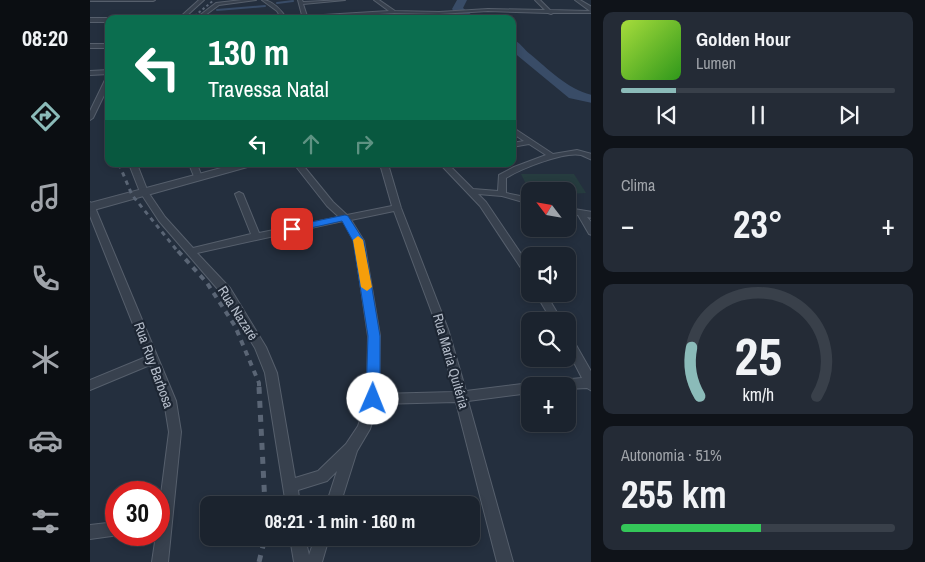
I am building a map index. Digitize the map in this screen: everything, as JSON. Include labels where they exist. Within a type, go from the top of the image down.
[{"type":"street","points":[[90,0],[152,0]]},
{"type":"street","points":[[185,15],[202,0]]},
{"type":"street","points":[[202,15],[212,6],[254,0]]},
{"type":"street","points":[[264,0],[279,10],[282,15]]},
{"type":"street","points":[[304,15],[301,1],[343,0]]},
{"type":"street","points":[[376,0],[400,15]]},
{"type":"street","points":[[537,0],[551,13]]},
{"type":"street","points":[[577,0],[591,11]]},
{"type":"street","points":[[322,1],[328,6]]},
{"type":"street","points":[[334,10],[340,15],[488,10],[551,13],[591,11]]},
{"type":"street","points":[[90,20],[105,20]]},
{"type":"street","points":[[90,46],[105,46]]},
{"type":"street","points":[[90,72],[105,72]]},
{"type":"street","points":[[90,118],[105,86]]},
{"type":"street","points":[[516,131],[552,156]]},
{"type":"street","points":[[516,144],[529,142]]},
{"type":"street","points":[[502,194],[502,177],[508,172],[552,156],[573,152],[581,152],[591,158]]},
{"type":"street","name":"Rua Nazaré","points":[[133,167],[144,192],[162,219],[226,291],[260,347],[271,373],[292,496]]},
{"type":"street","points":[[194,167],[198,177]]},
{"type":"street","points":[[90,206],[236,167]]},
{"type":"street","points":[[290,486],[322,476],[351,448],[364,429],[373,399],[374,336],[362,255],[358,241],[345,218],[330,204],[300,167]]},
{"type":"street","name":"Rua Maria Quitéria","points":[[385,167],[398,208],[443,329],[505,562]]},
{"type":"street","points":[[447,167],[483,204],[521,262]]},
{"type":"street","points":[[471,192],[502,194],[521,199]]},
{"type":"street","points":[[239,194],[256,236]]},
{"type":"street","name":"Rua Ruy Barbosa","points":[[90,206],[170,401],[175,432],[168,481]]},
{"type":"street","points":[[192,251],[256,236],[398,208]]},
{"type":"street","points":[[587,215],[591,232]]},
{"type":"street","points":[[576,356],[591,384],[576,385]]},
{"type":"street","points":[[90,385],[153,359]]},
{"type":"street","points":[[373,399],[462,397],[521,389]]},
{"type":"street","points":[[336,496],[351,448]]},
{"type":"street","points":[[90,532],[105,530]]},
{"type":"street","name":"Rua Ruy Barbosa","points":[[160,562],[161,546]]},
{"type":"street","points":[[299,546],[302,562]]},
{"type":"street","points":[[314,562],[319,546]]},
{"type":"green space","points":[[521,174],[574,174],[586,193],[576,194],[576,182],[525,182]]},
{"type":"waterway","points":[[462,0],[457,9],[466,15]]},
{"type":"waterway","points":[[277,3],[293,1]]},
{"type":"waterway","points":[[217,10],[265,6]]},
{"type":"waterway","points":[[516,47],[524,56],[574,95],[591,99]]},
{"type":"railway","points":[[196,15],[214,0]]},
{"type":"railway","points":[[120,167],[132,195],[179,253]]},
{"type":"railway","points":[[178,251],[207,283],[235,326],[259,387]]},
{"type":"railway","points":[[259,387],[265,496]]},
{"type":"railway","points":[[259,562],[263,546]]},
{"type":"slow traffic","points":[[358,240],[367,287]]},
{"type":"route","points":[[292,229],[345,218],[358,241],[362,255],[374,336],[373,399]]}]
